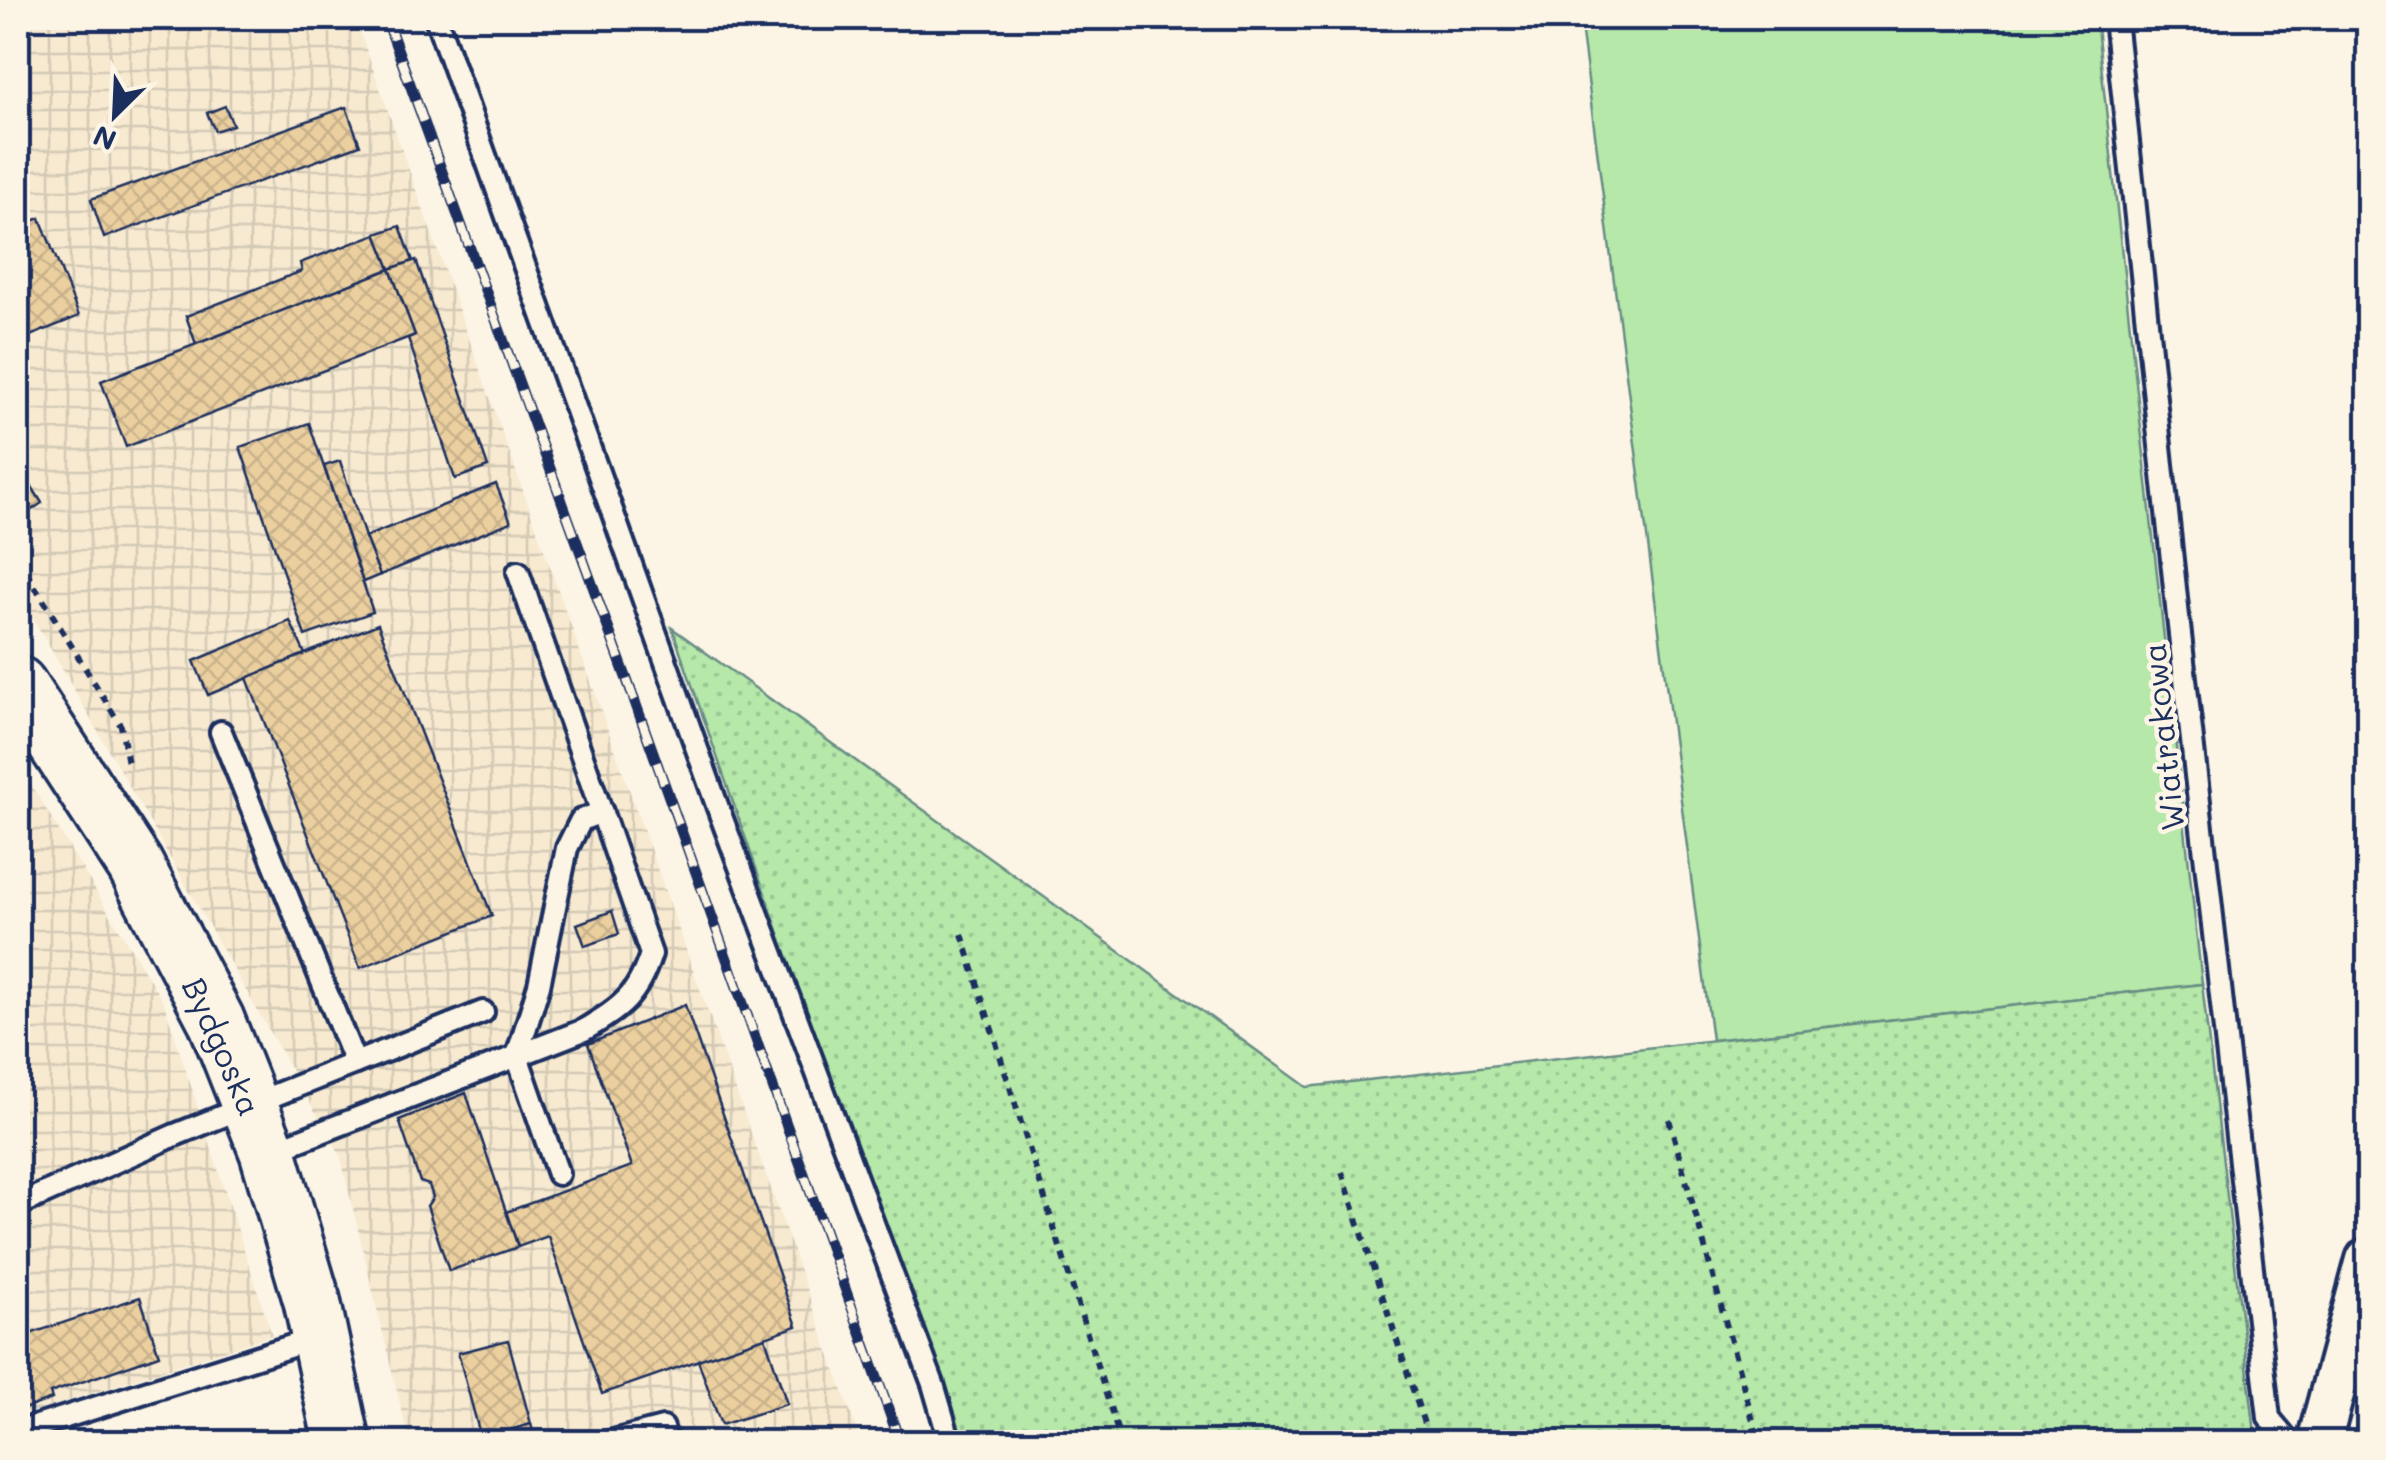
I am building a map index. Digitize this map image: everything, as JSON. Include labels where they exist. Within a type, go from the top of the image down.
[{"type":"street","name":"Bydgoska","points":[[23,705],[136,864],[216,1020],[259,1128],[312,1301],[342,1442]]},
{"type":"street","points":[[2318,1442],[2368,1260]]},
{"type":"lane","points":[[436,18],[711,790],[926,1365],[950,1442]]},
{"type":"lane","name":"Wiatrakowa","points":[[2116,18],[2178,617],[2269,1418],[2289,1442]]},
{"type":"lane","points":[[18,1205],[259,1128],[517,1056],[584,1030],[618,1010],[642,982],[652,954],[518,572]]},
{"type":"lane","points":[[221,732],[355,1063]]},
{"type":"lane","points":[[558,1174],[517,1056],[539,985],[568,848],[581,820],[602,812]]},
{"type":"lane","points":[[259,1128],[355,1063],[483,1012]]},
{"type":"lane","points":[[18,1432],[319,1338]]},
{"type":"lane","points":[[610,1442],[663,1428],[668,1442]]},
{"type":"path","points":[[962,934],[1121,1442]]},
{"type":"path","points":[[1669,1119],[1759,1442]]},
{"type":"path","points":[[1342,1172],[1430,1442]]},
{"type":"shaded area","points":[[18,18],[355,18],[861,1442],[409,1442],[340,1155],[18,592]]},
{"type":"shaded area","points":[[18,763],[164,1003],[272,1335],[18,1417]]},
{"type":"green space","points":[[1580,18],[2096,18],[2202,984],[1712,1040]]},
{"type":"green space","points":[[672,628],[1307,1087],[2202,984],[2256,1442],[957,1442]]},
{"type":"building","points":[[225,106],[233,125],[215,131],[207,113]]},
{"type":"building","points":[[346,107],[360,145],[104,238],[91,199]]},
{"type":"building","points":[[40,218],[79,316],[18,341],[18,227]]},
{"type":"building","points":[[400,226],[413,261],[390,269],[376,234]]},
{"type":"building","points":[[376,234],[390,269],[196,344],[186,316],[302,271],[300,263]]},
{"type":"building","points":[[416,260],[488,467],[455,479],[408,338],[415,335],[390,269]]},
{"type":"building","points":[[390,269],[415,335],[126,447],[101,381]]},
{"type":"building","points":[[309,423],[373,612],[305,636],[240,447]]},
{"type":"building","points":[[340,461],[380,575],[363,582],[324,466]]},
{"type":"building","points":[[26,477],[42,503],[18,519],[18,482]]},
{"type":"building","points":[[496,484],[511,522],[380,575],[365,537]]},
{"type":"building","points":[[290,621],[305,654],[208,695],[194,661]]},
{"type":"building","points":[[378,624],[492,916],[360,968],[247,678]]},
{"type":"building","points":[[612,911],[619,934],[585,946],[577,924]]},
{"type":"building","points":[[685,1005],[797,1326],[602,1394],[548,1236],[518,1247],[506,1212],[632,1166],[588,1044]]},
{"type":"building","points":[[466,1093],[518,1247],[449,1271],[427,1206],[433,1197],[429,1185],[420,1182],[399,1120]]},
{"type":"building","points":[[140,1297],[159,1355],[50,1393],[52,1399],[18,1411],[18,1330],[28,1326],[30,1334]]},
{"type":"building","points":[[765,1337],[787,1404],[721,1425],[698,1360]]},
{"type":"building","points":[[508,1340],[531,1424],[507,1431],[508,1438],[482,1442],[458,1353]]},
{"type":"building","points":[[531,1424],[536,1442],[492,1442],[508,1438],[507,1431]]},
{"type":"railway","points":[[386,18],[900,1442]]}]
